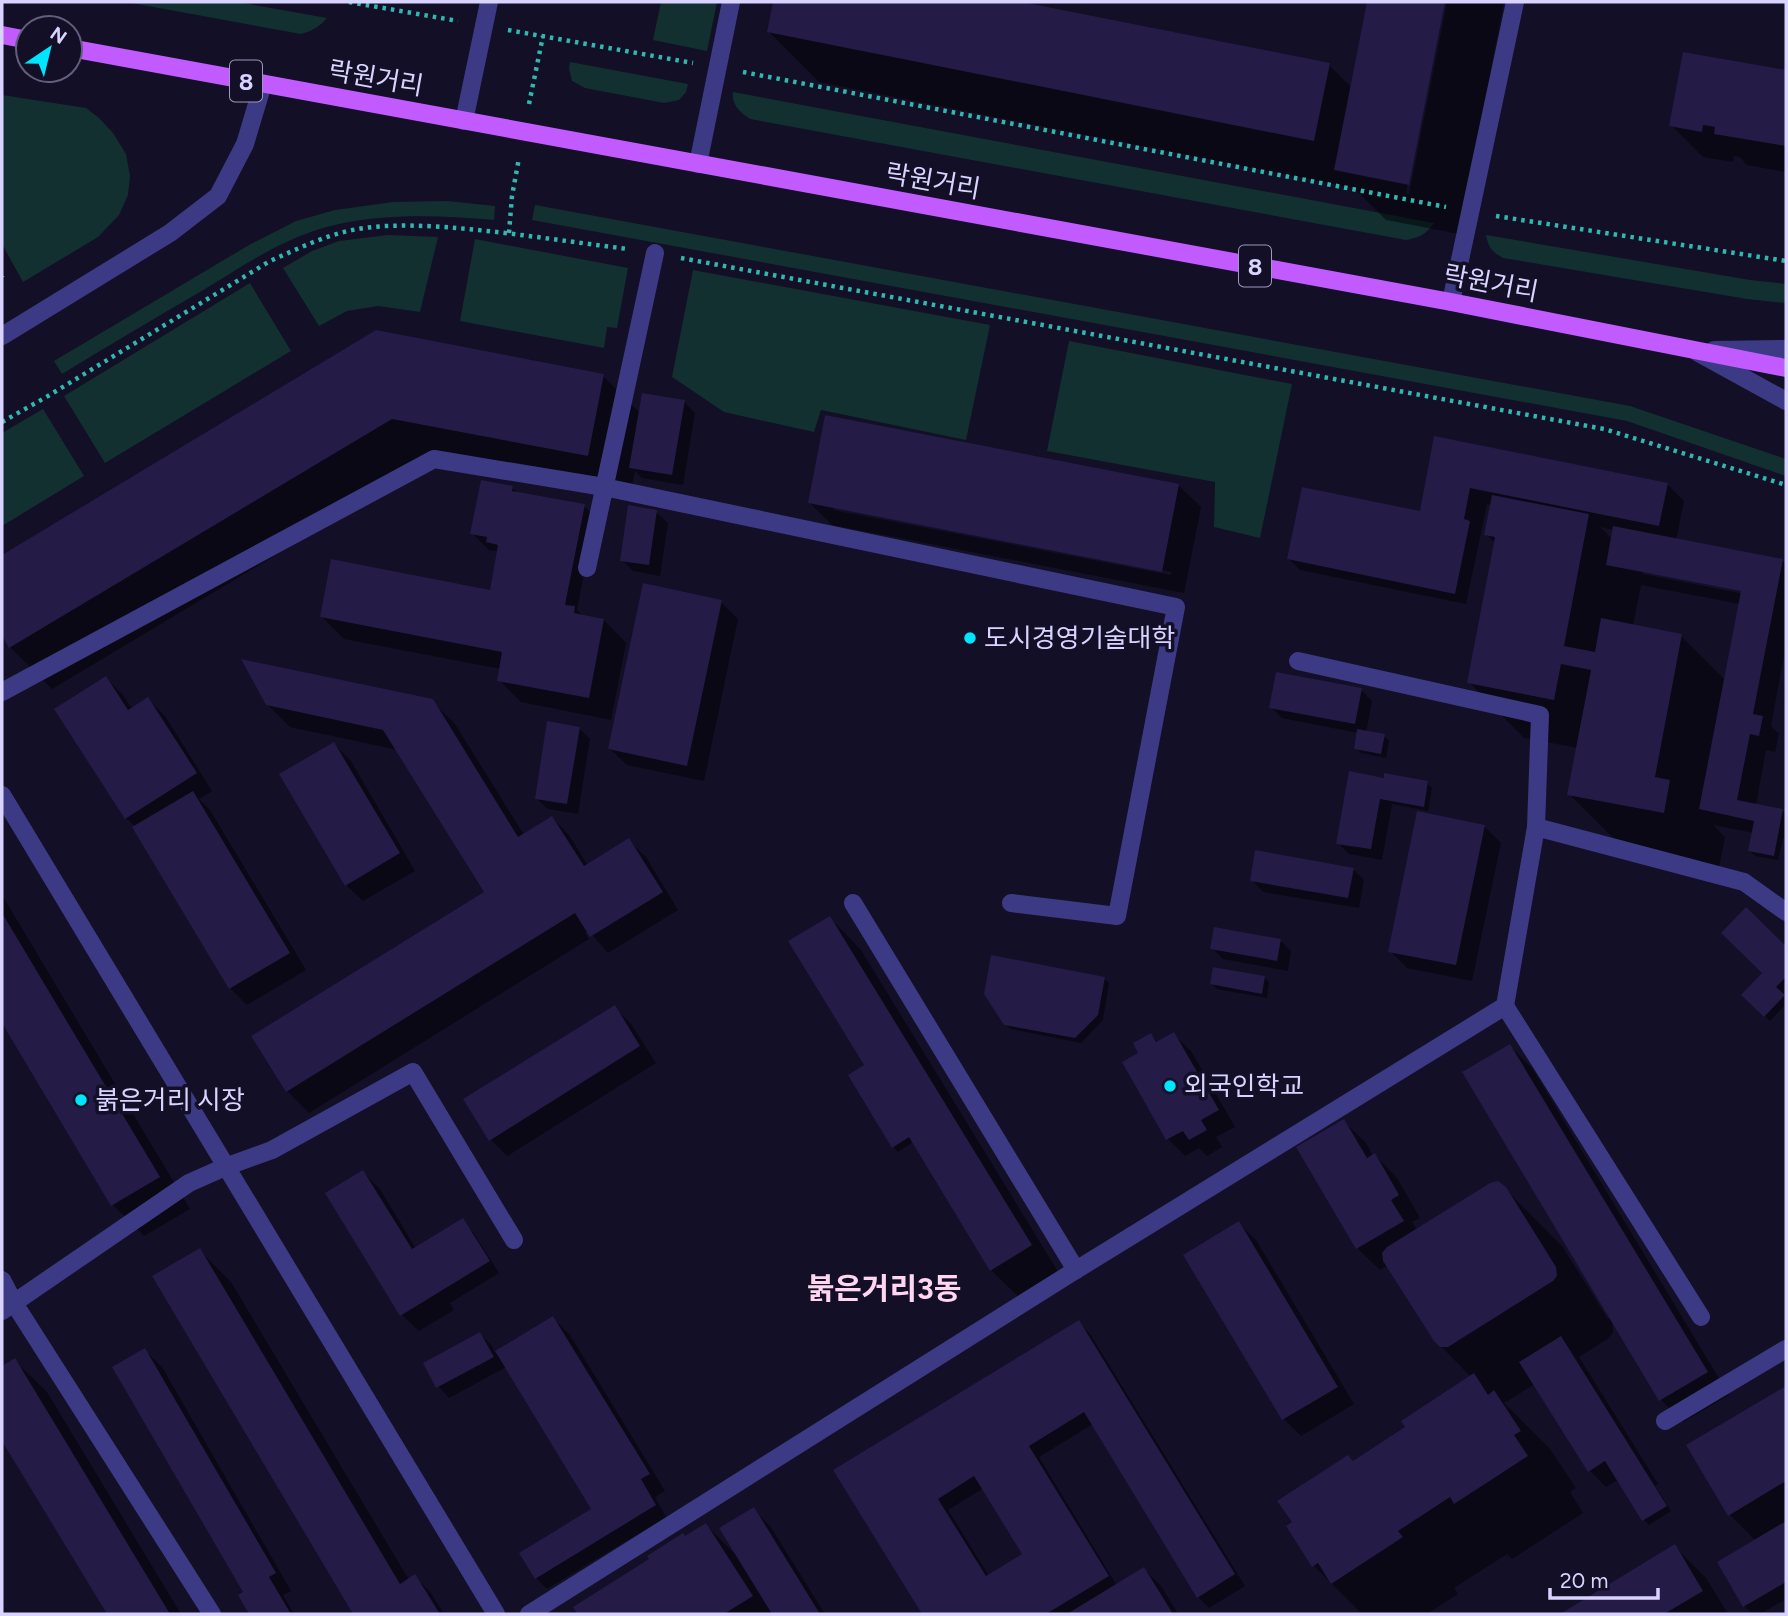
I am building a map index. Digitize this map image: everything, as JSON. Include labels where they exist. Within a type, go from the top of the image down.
[{"type":"main road","name":"락원거리","points":[[84,51],[1451,302],[1786,368]]},
{"type":"street","points":[[464,121],[489,2]]},
{"type":"street","points":[[698,164],[731,2]]},
{"type":"street","points":[[1451,302],[1515,2]]},
{"type":"street","points":[[2,336],[170,233],[218,196],[245,144],[262,84]]},
{"type":"street","points":[[587,568],[656,253]]},
{"type":"street","points":[[1693,351],[1786,349]]},
{"type":"street","points":[[1693,351],[1786,401]]},
{"type":"street","points":[[2,692],[433,459],[604,486],[1176,607],[1117,916],[1011,904]]},
{"type":"street","points":[[1298,661],[1541,715],[1536,827],[1505,1006],[1701,1317]]},
{"type":"street","points":[[2,795],[496,1614]]},
{"type":"street","points":[[1536,827],[1744,882],[1786,912]]},
{"type":"street","points":[[853,903],[1076,1270]]},
{"type":"street","points":[[529,1614],[1076,1270],[1505,1006]]},
{"type":"street","points":[[8,1307],[189,1183],[272,1150],[413,1072],[514,1240]]},
{"type":"street","points":[[2,1280],[8,1307],[212,1614]]},
{"type":"street","points":[[1665,1421],[1786,1349]]},
{"type":"path","points":[[349,2],[718,67],[1470,212],[1786,261]]},
{"type":"path","points":[[2,422],[270,261],[341,232],[395,225],[509,233],[656,253],[1604,429],[1786,485]]},
{"type":"green space","points":[[126,2],[238,2],[327,18],[309,32],[301,34]]},
{"type":"green space","points":[[661,2],[717,2],[707,51],[653,40]]},
{"type":"green space","points":[[570,62],[688,84],[686,92],[679,100],[664,103],[585,88],[572,81]]},
{"type":"green space","points":[[733,92],[1434,223],[1422,235],[1406,240],[750,119],[735,105]]},
{"type":"green space","points":[[2,95],[86,108],[113,133],[126,154],[130,176],[128,195],[119,215],[98,237],[23,282],[2,244]]},
{"type":"green space","points":[[447,201],[495,206],[494,220],[397,217],[339,224],[321,229],[286,242],[253,260],[62,374],[54,361],[249,245],[296,221],[335,210],[393,202]]},
{"type":"green space","points":[[535,205],[1630,406],[1786,459],[1786,476],[1627,421],[532,220]]},
{"type":"green space","points":[[388,235],[438,237],[420,312],[378,306],[347,311],[319,326],[283,268],[312,251],[339,241]]},
{"type":"green space","points":[[1486,235],[1786,284],[1786,303],[1747,299],[1503,258],[1491,249]]},
{"type":"green space","points":[[475,239],[628,268],[617,328],[607,327],[604,348],[460,321]]},
{"type":"green space","points":[[693,270],[990,325],[966,440],[821,410],[814,432],[724,412],[672,377]]},
{"type":"green space","points":[[250,283],[291,351],[105,463],[64,396]]},
{"type":"green space","points":[[1069,341],[1292,384],[1260,538],[1214,527],[1215,482],[1047,451]]},
{"type":"green space","points":[[43,409],[84,476],[2,526],[2,433]]},
{"type":"building","points":[[773,2],[1022,2],[1330,63],[1314,141],[767,32]]},
{"type":"building","points":[[1367,2],[1445,2],[1409,185],[1334,170]]},
{"type":"building","points":[[1683,52],[1786,70],[1786,146],[1714,134],[1715,127],[1703,125],[1702,132],[1669,126]]},
{"type":"building","points":[[376,330],[604,374],[588,456],[392,419],[9,648],[2,636],[2,555]]},
{"type":"building","points":[[642,393],[685,400],[672,475],[629,468]]},
{"type":"building","points":[[825,415],[1179,484],[1162,572],[808,503]]},
{"type":"building","points":[[1434,436],[1668,483],[1659,526],[1470,488],[1464,519],[1470,521],[1455,594],[1287,559],[1302,487],[1420,511]]},
{"type":"building","points":[[481,480],[513,486],[512,491],[585,504],[565,605],[575,606],[574,613],[604,619],[589,698],[497,681],[502,652],[320,617],[331,559],[490,590],[498,545],[486,542],[487,537],[470,534]]},
{"type":"building","points":[[1492,495],[1589,514],[1564,646],[1595,652],[1601,618],[1682,634],[1655,777],[1670,780],[1664,813],[1567,795],[1591,670],[1561,664],[1554,700],[1467,683],[1495,537],[1484,535]]},
{"type":"building","points":[[628,505],[657,510],[649,565],[620,561]]},
{"type":"building","points":[[1613,526],[1783,559],[1753,714],[1763,716],[1759,736],[1750,734],[1737,800],[1783,809],[1774,856],[1748,851],[1754,821],[1699,809],[1741,591],[1606,565]]},
{"type":"building","points":[[643,583],[722,600],[687,766],[608,749]]},
{"type":"building","points":[[241,659],[433,699],[518,837],[552,816],[584,866],[629,838],[663,892],[590,937],[575,913],[286,1092],[251,1036],[484,892],[383,730],[266,705]]},
{"type":"building","points":[[1276,672],[1362,688],[1355,724],[1269,708]]},
{"type":"building","points":[[106,676],[128,710],[148,697],[197,773],[125,819],[54,709]]},
{"type":"building","points":[[547,721],[580,727],[567,804],[535,799]]},
{"type":"building","points":[[1357,729],[1385,734],[1381,754],[1354,749]]},
{"type":"building","points":[[334,742],[400,853],[345,886],[279,774]]},
{"type":"building","points":[[1349,771],[1384,778],[1384,773],[1428,781],[1424,807],[1380,799],[1371,849],[1336,844]]},
{"type":"building","points":[[193,791],[290,953],[229,989],[132,827]]},
{"type":"building","points":[[1417,811],[1485,825],[1456,965],[1388,952]]},
{"type":"building","points":[[1255,850],[1354,868],[1348,898],[1250,881]]},
{"type":"building","points":[[1746,907],[1786,946],[1786,977],[1776,987],[1785,995],[1764,1017],[1741,995],[1762,973],[1721,933]]},
{"type":"building","name":"붉은거리 시장","points":[[2,913],[160,1177],[111,1206],[2,1023]]},
{"type":"building","points":[[830,916],[1032,1245],[990,1271],[909,1137],[892,1148],[848,1075],[864,1065],[788,941]]},
{"type":"building","points":[[1214,927],[1281,939],[1277,961],[1210,949]]},
{"type":"building","points":[[991,955],[1105,977],[1098,1015],[1075,1038],[1004,1025],[984,994]]},
{"type":"building","points":[[1213,967],[1265,976],[1262,994],[1210,984]]},
{"type":"building","points":[[615,1005],[640,1046],[489,1141],[463,1099]]},
{"type":"building","name":"외국인학교","points":[[1174,1032],[1219,1110],[1201,1120],[1207,1130],[1189,1140],[1183,1131],[1166,1140],[1122,1062],[1138,1053],[1133,1043],[1151,1033],[1156,1042]]},
{"type":"building","points":[[1510,1044],[1708,1372],[1659,1401],[1462,1072]]},
{"type":"building","points":[[1344,1119],[1367,1158],[1375,1153],[1399,1195],[1391,1200],[1404,1221],[1356,1249],[1296,1147]]},
{"type":"building","points":[[363,1170],[412,1249],[463,1218],[490,1261],[400,1316],[325,1193]]},
{"type":"building","points":[[1498,1181],[1506,1187],[1556,1267],[1557,1276],[1448,1347],[1440,1347],[1383,1261],[1382,1253],[1387,1247],[1490,1183]]},
{"type":"building","points":[[1239,1221],[1338,1387],[1282,1420],[1183,1255]]},
{"type":"building","points":[[200,1248],[400,1584],[415,1574],[440,1614],[353,1614],[152,1276]]},
{"type":"building","points":[[553,1316],[650,1474],[641,1479],[656,1505],[535,1579],[519,1553],[591,1509],[495,1351]]},
{"type":"building","points":[[1079,1320],[1235,1574],[1197,1598],[1084,1412],[1029,1446],[1109,1576],[1046,1614],[922,1614],[833,1470]],"holes":[[[974,1476],[1022,1554],[986,1576],[938,1499]]]},
{"type":"building","points":[[480,1332],[494,1357],[436,1388],[423,1363]]},
{"type":"building","points":[[1561,1336],[1667,1506],[1642,1521],[1605,1461],[1588,1472],[1519,1362]]},
{"type":"building","points":[[145,1348],[276,1573],[269,1577],[291,1614],[249,1614],[238,1595],[243,1592],[112,1367]]},
{"type":"building","points":[[15,1358],[170,1614],[107,1614],[2,1441],[2,1366]]},
{"type":"building","points":[[1474,1373],[1488,1395],[1494,1390],[1521,1431],[1514,1435],[1528,1456],[1454,1504],[1450,1497],[1398,1531],[1403,1537],[1331,1584],[1318,1563],[1312,1567],[1286,1526],[1292,1522],[1277,1501],[1348,1455],[1353,1461],[1405,1427],[1401,1421]]},
{"type":"building","points":[[1786,1386],[1786,1481],[1728,1516],[1686,1445]]},
{"type":"building","points":[[754,1507],[820,1614],[772,1614],[719,1528]]},
{"type":"building","points":[[1786,1521],[1786,1582],[1743,1607],[1717,1562]]},
{"type":"building","points":[[706,1523],[753,1596],[724,1614],[577,1614],[573,1607],[649,1559],[647,1556],[683,1533],[685,1536]]},
{"type":"building","points":[[1675,1544],[1703,1591],[1664,1614],[1560,1614]]},
{"type":"building","points":[[1144,1567],[1173,1614],[1067,1614]]},
{"type":"place","name":"도시경영기술대학","points":[[970,638]]},
{"type":"place","name":"외국인학교","points":[[1170,1086]]},
{"type":"place","name":"붉은거리 시장","points":[[81,1100]]},
{"type":"district","name":"붉은거리3동","points":[[884,1288]]}]
